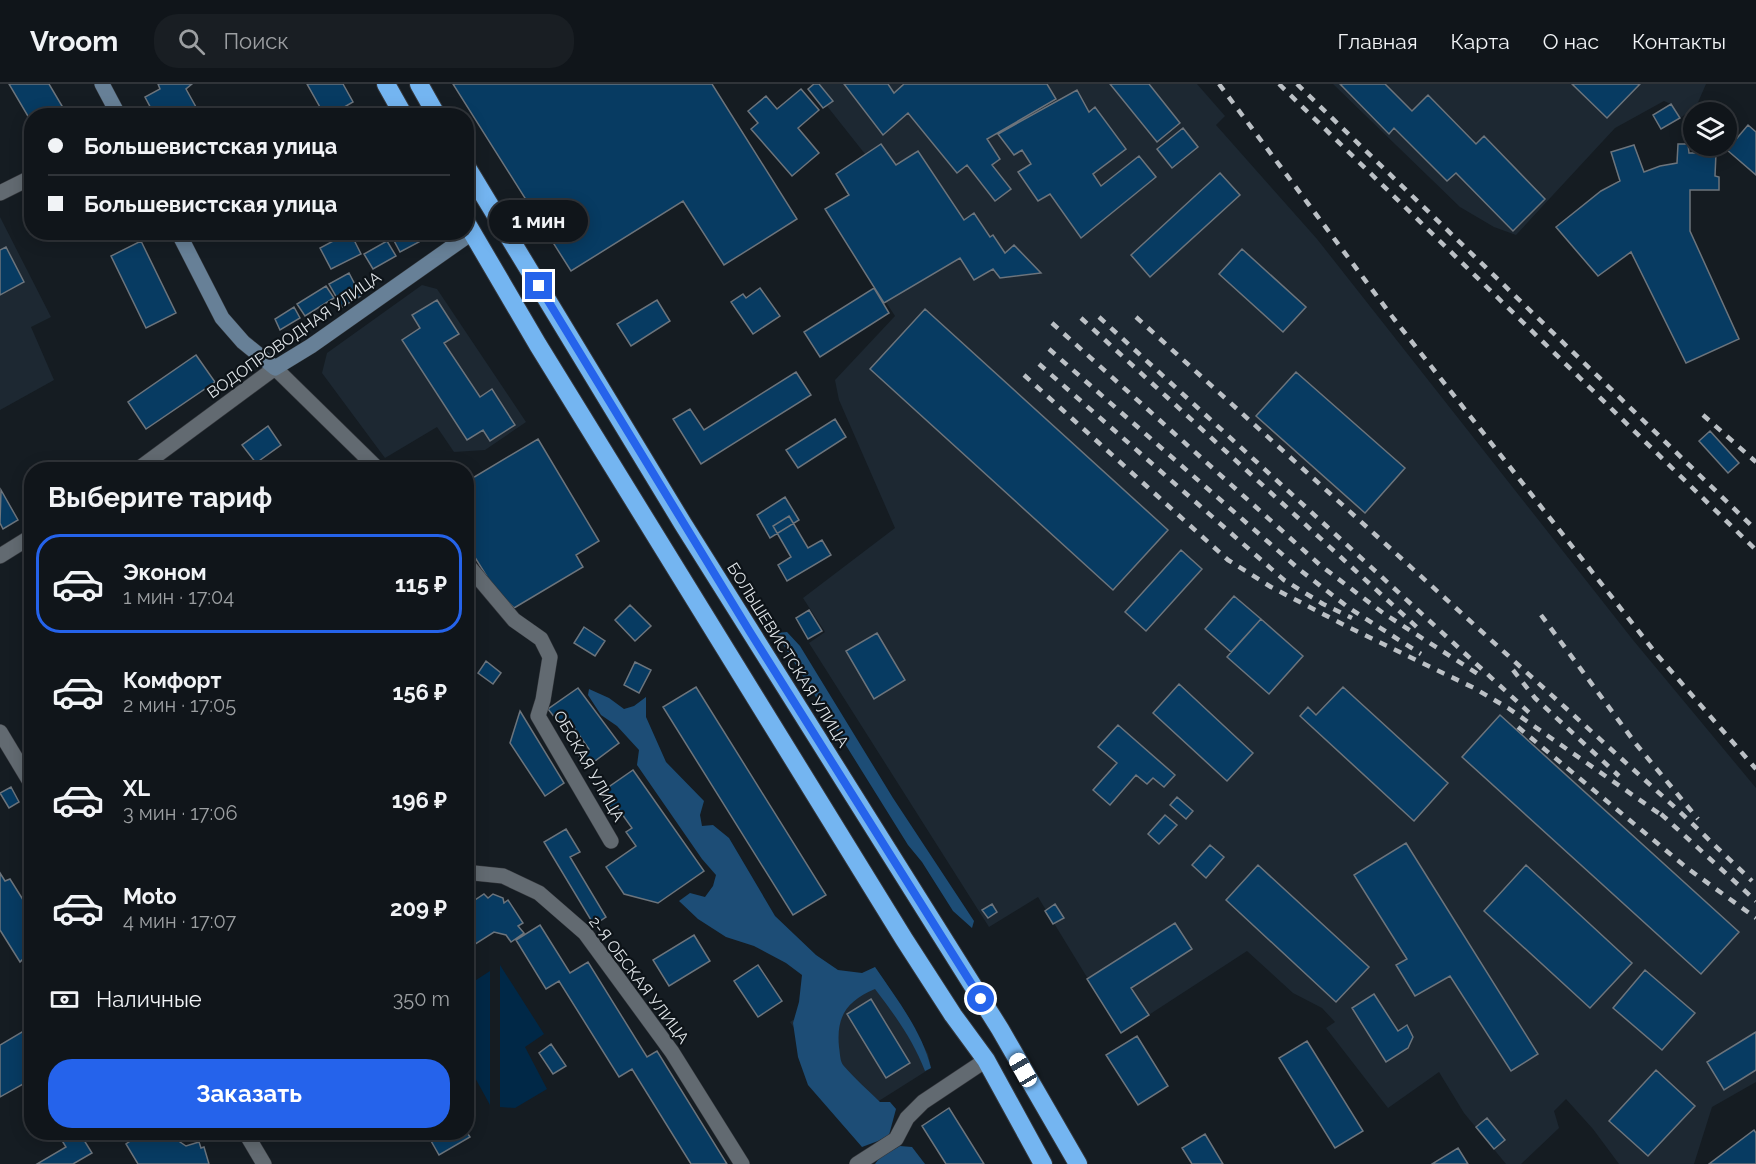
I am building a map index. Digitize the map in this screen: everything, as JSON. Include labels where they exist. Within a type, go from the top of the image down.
[{"type":"highway","points":[[386,84],[400,108]]},
{"type":"highway","points":[[419,84],[432,108]]},
{"type":"highway","name":"БОЛЬШЕВИСТСКАЯ УЛИЦА","points":[[474,180],[707,563],[1000,1029],[1078,1164]]},
{"type":"highway","points":[[474,234],[538,345],[898,929],[953,1015],[986,1060],[1043,1164]]},
{"type":"street","points":[[102,84],[115,108]]},
{"type":"street","points":[[0,194],[24,181]]},
{"type":"street","points":[[182,240],[222,318],[243,342],[275,368],[371,462]]},
{"type":"street","name":"ВОДОПРОВОДНАЯ УЛИЦА","points":[[148,462],[275,368],[311,346],[453,240]]},
{"type":"street","points":[[0,556],[24,541]]},
{"type":"street","name":"ОБСКАЯ УЛИЦА","points":[[474,572],[514,620],[541,639],[550,657],[538,716],[611,841]]},
{"type":"street","points":[[0,732],[24,772]]},
{"type":"street","name":"2-Я ОБСКАЯ УЛИЦА","points":[[474,873],[504,876],[539,893],[585,933],[672,1052],[742,1164]]},
{"type":"street","points":[[857,1164],[896,1139],[907,1118],[923,1102],[986,1060]]},
{"type":"street","points":[[250,1140],[264,1164]]},
{"type":"shaded area","points":[[810,84],[1197,84],[1225,116],[1216,125],[1317,239],[1633,640],[1756,788],[1756,1082],[1712,1107],[1694,1164],[1619,1164],[1593,1129],[1566,1099],[1554,1111],[1559,1128],[1521,1164],[1506,1164],[1464,1113],[1439,1072],[1388,1108],[1326,1028],[1335,1022],[1322,1008],[1293,993],[1247,951],[1121,1033],[1038,897],[989,927],[809,643],[825,632],[803,598],[895,528],[839,400],[835,380],[895,316],[825,209],[848,195],[836,174],[865,154],[827,106],[823,108],[808,89]]},
{"type":"shaded area","points":[[1333,84],[1706,84],[1698,102],[1683,102],[1683,116],[1680,118],[1671,104],[1664,101],[1615,128],[1516,235],[1494,227],[1460,207]]},
{"type":"shaded area","points":[[0,217],[51,317],[31,327],[54,380],[0,410]]},
{"type":"shaded area","points":[[422,285],[437,289],[526,422],[485,450],[454,452],[437,427],[385,458],[322,373],[327,353]]},
{"type":"shaded area","points":[[787,632],[800,646],[893,798],[974,921],[972,928],[953,911],[922,862],[908,845],[776,633]]},
{"type":"shaded area","points":[[589,689],[609,698],[624,709],[634,706],[646,697],[646,717],[666,762],[704,801],[700,815],[702,826],[713,825],[729,838],[775,916],[816,955],[838,970],[862,973],[875,967],[900,1003],[927,1054],[931,1068],[925,1071],[903,1028],[875,989],[851,1004],[845,1011],[839,1027],[840,1057],[843,1065],[880,1102],[890,1102],[896,1109],[889,1135],[862,1147],[808,1085],[798,1057],[793,1023],[799,1002],[802,975],[786,963],[754,946],[726,937],[698,919],[679,901],[690,893],[705,897],[713,886],[716,875],[702,859],[637,765],[639,750],[617,726],[601,715],[588,695]]},
{"type":"shaded area","points":[[500,965],[544,1034],[525,1047],[547,1089],[515,1108],[500,1107]]},
{"type":"shaded area","points":[[875,967],[906,1013],[928,1054],[931,1068],[855,1116],[790,1022]]},
{"type":"shaded area","points":[[490,971],[490,1105],[474,1076],[474,981]]},
{"type":"shaded area","points":[[900,1146],[912,1147],[925,1164],[875,1164],[880,1157]]},
{"type":"building","points":[[9,84],[49,84],[63,108],[24,108]]},
{"type":"building","points":[[158,84],[192,84],[186,89],[197,108],[151,108],[145,97],[160,89]]},
{"type":"building","points":[[307,84],[343,84],[353,102],[343,108],[320,108]]},
{"type":"building","points":[[453,84],[712,84],[797,219],[724,265],[683,201],[571,271],[474,117],[474,108],[468,108]]},
{"type":"building","points":[[814,84],[819,84],[833,101],[823,108],[808,89]]},
{"type":"building","points":[[844,84],[888,84],[894,93],[904,84],[1047,84],[1056,99],[987,139],[1000,159],[992,165],[1011,189],[995,201],[967,165],[957,173],[908,113],[883,135]]},
{"type":"building","points":[[1110,84],[1149,84],[1180,123],[1157,142]]},
{"type":"building","points":[[1340,84],[1385,84],[1412,111],[1428,95],[1476,144],[1484,136],[1545,199],[1513,231],[1456,173],[1447,181],[1394,128],[1389,134]]},
{"type":"building","points":[[1572,84],[1640,84],[1607,118]]},
{"type":"building","points":[[801,89],[819,110],[798,128],[819,153],[792,176],[751,129],[758,123],[748,111],[766,96],[777,109]]},
{"type":"building","points":[[1077,90],[1089,112],[1095,107],[1126,149],[1093,174],[1101,186],[1139,156],[1156,177],[1081,238],[1050,194],[1038,201],[1018,172],[1031,164],[1022,150],[1014,155],[998,134]]},
{"type":"building","points":[[1671,104],[1680,118],[1661,129],[1653,115]]},
{"type":"building","points":[[1748,125],[1756,132],[1756,175],[1734,156],[1737,156],[1737,138]]},
{"type":"building","points":[[1183,128],[1198,147],[1172,168],[1157,149]]},
{"type":"building","points":[[881,144],[896,165],[918,151],[964,220],[974,213],[990,237],[993,235],[1005,253],[1014,245],[1041,273],[1000,278],[993,269],[974,280],[960,258],[884,303],[825,209],[849,195],[836,174]]},
{"type":"building","points":[[1678,144],[1683,144],[1683,156],[1716,156],[1715,176],[1719,177],[1719,190],[1690,190],[1690,231],[1739,339],[1686,363],[1631,252],[1598,276],[1556,227],[1601,191],[1620,181],[1611,152],[1634,145],[1644,172],[1677,163]]},
{"type":"building","points":[[1220,173],[1240,195],[1150,277],[1131,255]]},
{"type":"building","points":[[335,240],[354,240],[361,254],[331,269],[320,248]]},
{"type":"building","points":[[394,240],[418,240],[419,242],[400,252]]},
{"type":"building","points":[[141,241],[176,313],[146,328],[111,256]]},
{"type":"building","points":[[387,241],[396,256],[373,269],[364,254]]},
{"type":"building","points":[[6,247],[24,282],[0,295],[0,250]]},
{"type":"building","points":[[1242,249],[1306,307],[1283,332],[1219,274]]},
{"type":"building","points":[[349,273],[361,296],[342,307],[329,284]]},
{"type":"building","points":[[326,286],[334,298],[305,316],[297,304]]},
{"type":"building","points":[[760,288],[780,316],[753,334],[731,302],[743,294],[746,298]]},
{"type":"building","points":[[874,288],[889,313],[820,357],[804,332]]},
{"type":"building","points":[[437,300],[459,334],[444,343],[480,397],[492,389],[515,425],[490,441],[483,430],[467,440],[402,340],[420,328],[412,315]]},
{"type":"building","points":[[657,300],[670,321],[631,346],[617,324]]},
{"type":"building","points":[[294,307],[300,318],[280,330],[275,319]]},
{"type":"building","points":[[925,309],[1168,530],[1113,590],[870,369]]},
{"type":"building","points":[[196,355],[215,382],[146,429],[128,402]]},
{"type":"building","points":[[796,372],[811,395],[701,464],[673,419],[690,409],[704,430]]},
{"type":"building","points":[[1296,372],[1405,468],[1365,513],[1256,416]]},
{"type":"building","points":[[835,419],[846,437],[798,468],[786,450]]},
{"type":"building","points":[[268,426],[281,445],[255,462],[242,445]]},
{"type":"building","points":[[1710,431],[1739,463],[1728,473],[1699,441]]},
{"type":"building","points":[[538,439],[599,541],[576,555],[583,567],[514,608],[494,588],[474,556],[474,477]]},
{"type":"building","points":[[1,490],[18,520],[3,529],[0,523]]},
{"type":"building","points":[[785,497],[799,520],[770,538],[757,515]]},
{"type":"building","points":[[789,516],[808,548],[822,540],[831,555],[787,581],[778,565],[791,557],[773,526]]},
{"type":"building","points":[[1181,550],[1202,569],[1146,631],[1125,612]]},
{"type":"building","points":[[1234,596],[1261,619],[1231,652],[1205,629]]},
{"type":"building","points":[[630,605],[651,626],[635,641],[615,620]]},
{"type":"building","points":[[809,610],[822,631],[808,639],[796,618]]},
{"type":"building","points":[[1261,619],[1303,656],[1269,694],[1227,657]]},
{"type":"building","points":[[584,627],[605,641],[595,656],[574,643]]},
{"type":"building","points":[[877,633],[905,680],[874,699],[846,651]]},
{"type":"building","points":[[486,661],[501,673],[493,684],[478,673]]},
{"type":"building","points":[[635,662],[651,670],[639,693],[624,685]]},
{"type":"building","points":[[1179,684],[1253,753],[1227,781],[1153,713]]},
{"type":"building","points":[[696,687],[826,895],[793,915],[663,707]]},
{"type":"building","points":[[1343,687],[1448,783],[1414,821],[1300,716],[1308,707],[1316,715]]},
{"type":"building","points":[[578,688],[619,743],[587,767],[579,756],[589,749],[567,718],[559,723],[548,709]]},
{"type":"building","points":[[520,711],[564,783],[545,796],[510,743]]},
{"type":"building","points":[[1500,715],[1739,932],[1701,974],[1462,757]]},
{"type":"building","points":[[1118,725],[1175,775],[1164,787],[1153,778],[1147,784],[1136,775],[1110,805],[1093,790],[1117,763],[1098,747]]},
{"type":"building","points":[[633,770],[704,871],[658,903],[624,894],[606,867],[636,846],[626,832],[632,828],[617,807],[612,810],[600,793]]},
{"type":"building","points":[[11,787],[19,802],[9,808],[0,793]]},
{"type":"building","points":[[1177,797],[1193,811],[1186,819],[1170,805]]},
{"type":"building","points":[[1165,815],[1177,825],[1159,844],[1148,834]]},
{"type":"building","points":[[566,829],[580,852],[570,857],[606,917],[594,925],[544,842]]},
{"type":"building","points":[[1406,843],[1538,1054],[1511,1071],[1450,976],[1415,996],[1396,965],[1407,959],[1354,875]]},
{"type":"building","points":[[1210,845],[1224,857],[1206,878],[1192,865]]},
{"type":"building","points":[[1258,865],[1369,967],[1336,1002],[1226,900]]},
{"type":"building","points":[[1526,865],[1632,963],[1590,1008],[1484,911]]},
{"type":"building","points":[[0,873],[5,881],[10,879],[24,901],[24,963],[22,960],[20,962],[0,930]]},
{"type":"building","points":[[484,894],[488,898],[493,894],[503,898],[504,903],[508,900],[523,923],[518,926],[524,933],[511,942],[506,935],[494,932],[474,945],[474,901]]},
{"type":"building","points":[[992,904],[997,912],[988,918],[982,910]]},
{"type":"building","points":[[1055,904],[1064,918],[1053,924],[1045,911]]},
{"type":"building","points":[[1175,923],[1192,949],[1131,988],[1149,1015],[1121,1033],[1087,979]]},
{"type":"building","points":[[540,925],[570,973],[588,962],[647,1057],[657,1051],[727,1164],[691,1164],[632,1069],[619,1077],[559,981],[546,989],[516,940]]},
{"type":"building","points":[[694,935],[710,961],[669,986],[653,960]]},
{"type":"building","points":[[758,965],[782,1001],[758,1017],[734,981]]},
{"type":"building","points":[[1645,970],[1695,1013],[1662,1050],[1613,1008]]},
{"type":"building","points":[[1374,994],[1398,1031],[1407,1025],[1413,1037],[1408,1048],[1386,1062],[1352,1008]]},
{"type":"building","points":[[871,999],[910,1063],[886,1078],[847,1014]]},
{"type":"building","points":[[24,1031],[24,1084],[0,1097],[0,1045]]},
{"type":"building","points":[[1756,1032],[1756,1070],[1724,1090],[1707,1062]]},
{"type":"building","points":[[1137,1036],[1168,1086],[1138,1105],[1106,1055]]},
{"type":"building","points":[[1307,1041],[1363,1131],[1335,1148],[1279,1058]]},
{"type":"building","points":[[551,1044],[566,1066],[553,1074],[539,1053]]},
{"type":"building","points":[[1656,1070],[1695,1106],[1648,1156],[1609,1121]]},
{"type":"building","points":[[949,1108],[984,1164],[946,1164],[922,1126]]},
{"type":"building","points":[[1487,1118],[1505,1140],[1494,1149],[1476,1127]]},
{"type":"building","points":[[1754,1130],[1756,1133],[1756,1164],[1709,1164]]},
{"type":"building","points":[[1205,1134],[1223,1164],[1192,1164],[1182,1148]]},
{"type":"building","points":[[62,1140],[84,1140],[92,1153],[73,1164],[37,1164],[66,1147]]},
{"type":"building","points":[[132,1140],[177,1140],[186,1146],[199,1142],[201,1148],[204,1147],[209,1164],[138,1164],[126,1144]]},
{"type":"building","points":[[431,1140],[465,1140],[439,1155]]},
{"type":"building","points":[[1458,1148],[1468,1164],[1432,1164]]},
{"type":"railway","points":[[1219,84],[1394,319],[1658,656],[1756,769]]},
{"type":"railway","points":[[1279,84],[1756,550]]},
{"type":"railway","points":[[1297,84],[1756,530]]},
{"type":"railway","points":[[1099,317],[1534,717]]},
{"type":"railway","points":[[1136,317],[1680,812],[1752,881]]},
{"type":"railway","points":[[1081,318],[1421,631]]},
{"type":"railway","points":[[1052,323],[1320,565],[1383,613],[1478,674]]},
{"type":"railway","points":[[1049,349],[1300,570],[1349,608],[1421,654]]},
{"type":"railway","points":[[1039,364],[1284,580],[1323,604],[1352,618]]},
{"type":"railway","points":[[1024,375],[1228,560],[1271,587],[1474,688],[1508,708],[1667,819]]},
{"type":"railway","points":[[1703,415],[1756,462]]},
{"type":"railway","points":[[1541,615],[1636,744],[1698,819]]},
{"type":"railway","points":[[1513,670],[1535,698],[1619,776]]},
{"type":"railway","points":[[1518,727],[1687,868],[1756,918]]},
{"type":"railway","points":[[1661,814],[1756,901]]},
{"type":"route","points":[[539,286],[683,524],[981,999]]}]
